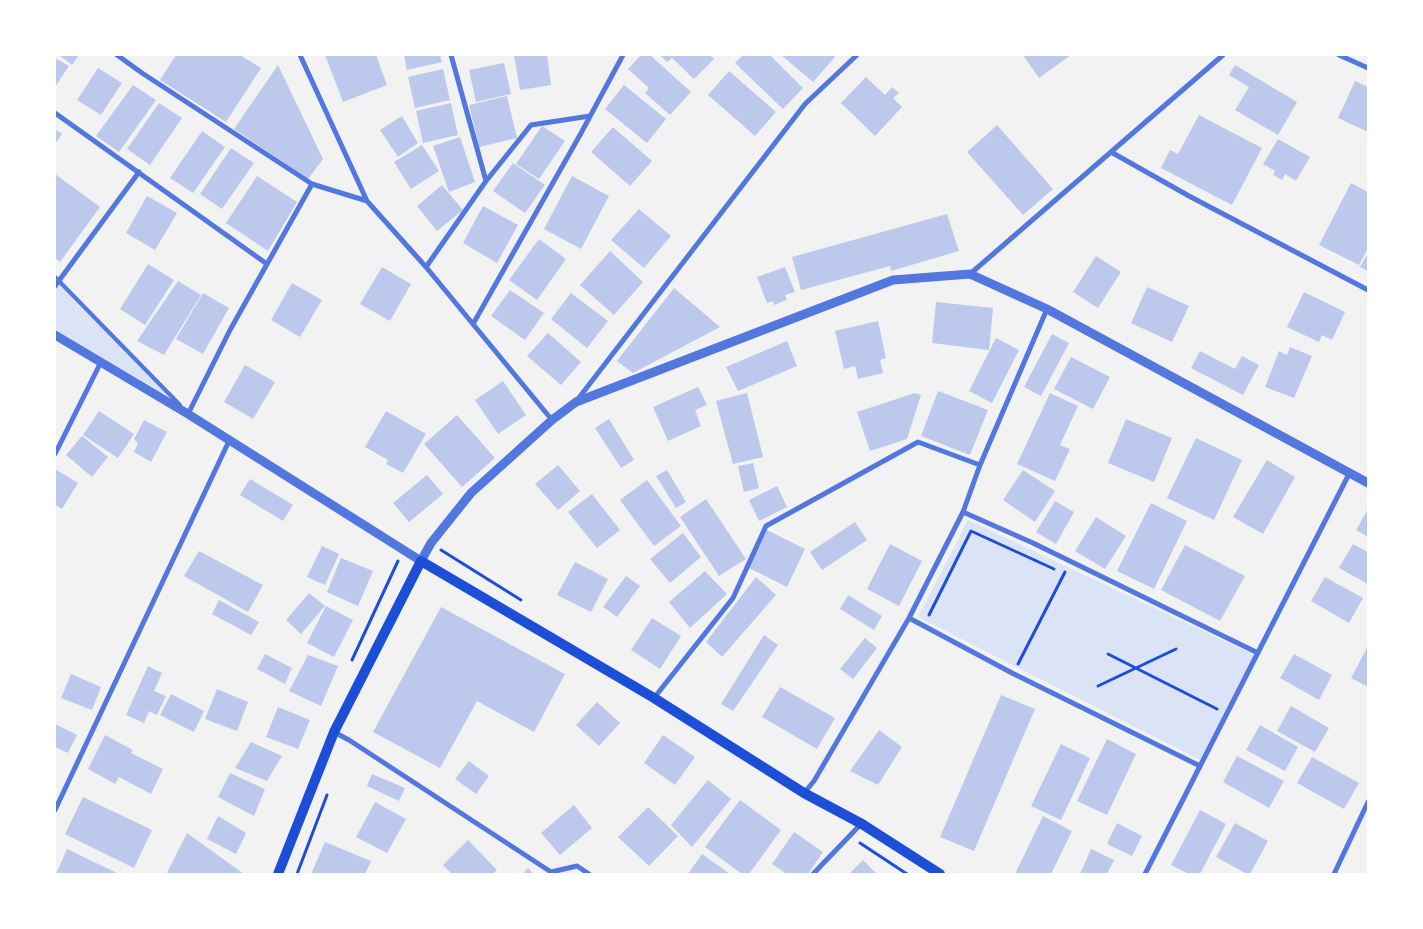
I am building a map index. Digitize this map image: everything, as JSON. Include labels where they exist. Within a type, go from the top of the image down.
[{"type":"main road","points":[[278,874],[334,732],[421,561],[654,698],[804,793],[862,824],[940,874]]},
{"type":"street","points":[[117,55],[312,184],[367,201]]},
{"type":"street","points":[[300,55],[367,201],[426,267],[552,420]]},
{"type":"street","points":[[451,55],[486,182]]},
{"type":"street","points":[[473,324],[623,55]]},
{"type":"street","points":[[55,335],[188,414],[421,561],[431,543],[471,493],[552,420],[576,402],[805,104],[857,55]]},
{"type":"street","points":[[970,274],[1223,55]]},
{"type":"street","points":[[1339,55],[1368,68]]},
{"type":"street","points":[[55,113],[267,264]]},
{"type":"street","points":[[426,267],[486,182],[531,125],[590,116]]},
{"type":"street","points":[[1111,152],[1189,196],[1368,290]]},
{"type":"street","points":[[55,286],[57,278],[139,172]]},
{"type":"street","points":[[188,414],[230,330],[312,184]]},
{"type":"street","points":[[576,402],[893,280],[970,274],[1046,309],[1368,483]]},
{"type":"street","points":[[804,793],[814,781],[909,618],[963,512],[980,466],[1046,309]]},
{"type":"street","points":[[55,454],[101,361]]},
{"type":"street","points":[[55,810],[229,441]]},
{"type":"street","points":[[654,698],[733,598],[766,526],[918,442],[980,466]]},
{"type":"street","points":[[1145,874],[1349,474]]},
{"type":"street","points":[[963,512],[1033,543],[1258,653]]},
{"type":"street","points":[[909,618],[1012,673],[1200,766]]},
{"type":"street","points":[[334,732],[551,873],[577,866],[589,874]]},
{"type":"street","points":[[1334,874],[1368,802]]},
{"type":"street","points":[[812,874],[862,824]]},
{"type":"lane","points":[[57,278],[188,414]]},
{"type":"path","points":[[937,621],[928,616],[971,531],[1064,573],[1018,663],[1011,657]]},
{"type":"path","points":[[1098,686],[1176,649]]},
{"type":"path","points":[[1108,654],[1227,714]]},
{"type":"shaded area","points":[[55,277],[188,414],[55,335]]},
{"type":"shaded area","points":[[968,520],[1254,655],[1200,760],[918,617]]},
{"type":"building","points":[[59,55],[79,55],[72,65]]},
{"type":"building","points":[[176,55],[240,55],[261,68],[226,122],[160,80]]},
{"type":"building","points":[[325,55],[376,55],[387,85],[343,102]]},
{"type":"building","points":[[404,55],[440,55],[442,62],[407,70]]},
{"type":"building","points":[[514,55],[547,55],[551,85],[520,90]]},
{"type":"building","points":[[641,55],[650,55],[691,92],[670,115],[645,93],[649,88],[628,69]]},
{"type":"building","points":[[660,55],[710,55],[714,59],[694,79],[672,58],[667,62]]},
{"type":"building","points":[[743,55],[770,55],[803,88],[783,109],[735,63]]},
{"type":"building","points":[[781,55],[833,55],[835,57],[813,82]]},
{"type":"building","points":[[1023,55],[1071,55],[1039,78]]},
{"type":"building","points":[[55,58],[69,66],[55,87]]},
{"type":"building","points":[[504,63],[511,94],[476,102],[469,70]]},
{"type":"building","points":[[278,65],[323,159],[308,179],[234,129]]},
{"type":"building","points":[[1235,65],[1297,102],[1278,135],[1235,110],[1249,87],[1229,75]]},
{"type":"building","points":[[98,68],[122,83],[101,115],[77,100]]},
{"type":"building","points":[[443,69],[450,100],[415,108],[408,77]]},
{"type":"building","points":[[729,71],[776,112],[755,136],[708,95]]},
{"type":"building","points":[[866,77],[885,95],[892,87],[899,93],[893,98],[902,107],[875,136],[841,103]]},
{"type":"building","points":[[1355,81],[1368,87],[1368,132],[1338,118]]},
{"type":"building","points":[[133,85],[156,100],[119,152],[96,136]]},
{"type":"building","points":[[624,85],[666,119],[647,143],[605,109]]},
{"type":"building","points":[[507,96],[517,138],[479,147],[469,105]]},
{"type":"building","points":[[159,103],[182,118],[150,165],[127,149]]},
{"type":"building","points":[[451,103],[458,135],[423,143],[416,111]]},
{"type":"building","points":[[1199,115],[1262,148],[1232,205],[1161,168],[1170,150],[1178,154]]},
{"type":"building","points":[[402,116],[418,143],[398,157],[380,130]]},
{"type":"building","points":[[997,125],[1053,189],[1023,215],[967,152]]},
{"type":"building","points":[[542,126],[565,141],[539,179],[516,164]]},
{"type":"building","points":[[613,127],[652,161],[630,186],[591,152]]},
{"type":"building","points":[[55,129],[62,134],[55,144]]},
{"type":"building","points":[[202,131],[225,147],[193,193],[170,178]]},
{"type":"building","points":[[460,137],[475,182],[449,192],[433,146]]},
{"type":"building","points":[[1278,139],[1310,157],[1296,181],[1285,174],[1282,180],[1273,175],[1275,171],[1263,164]]},
{"type":"building","points":[[422,145],[439,171],[411,189],[394,162]]},
{"type":"building","points":[[231,148],[254,163],[222,209],[200,194]]},
{"type":"building","points":[[513,163],[545,185],[525,213],[493,191]]},
{"type":"building","points":[[55,174],[100,207],[60,262],[55,258]]},
{"type":"building","points":[[257,176],[297,202],[268,251],[226,223]]},
{"type":"building","points":[[572,176],[609,196],[581,249],[544,229]]},
{"type":"building","points":[[1351,183],[1368,192],[1368,248],[1359,265],[1319,245]]},
{"type":"building","points":[[442,185],[463,210],[437,231],[417,206]]},
{"type":"building","points":[[147,196],[177,213],[155,250],[126,233]]},
{"type":"building","points":[[483,206],[518,225],[497,263],[463,243]]},
{"type":"building","points":[[639,209],[671,236],[644,268],[611,240]]},
{"type":"building","points":[[947,214],[959,251],[891,271],[890,266],[801,290],[792,257]]},
{"type":"building","points":[[539,239],[566,259],[537,300],[509,280]]},
{"type":"building","points":[[610,251],[643,282],[614,315],[580,285]]},
{"type":"building","points":[[1368,253],[1368,271],[1360,267]]},
{"type":"building","points":[[1096,256],[1121,272],[1098,308],[1073,292]]},
{"type":"building","points":[[148,264],[174,280],[145,325],[120,309]]},
{"type":"building","points":[[382,267],[411,284],[390,321],[360,304]]},
{"type":"building","points":[[785,267],[795,292],[785,295],[787,300],[774,305],[773,301],[767,303],[757,277]]},
{"type":"building","points":[[178,281],[201,295],[164,355],[137,341]]},
{"type":"building","points":[[292,283],[322,300],[300,337],[271,320]]},
{"type":"building","points":[[1147,287],[1189,306],[1172,342],[1131,323]]},
{"type":"building","points":[[674,288],[720,327],[633,373],[617,361]]},
{"type":"building","points":[[510,290],[544,313],[525,340],[491,316]]},
{"type":"building","points":[[1304,292],[1345,312],[1332,340],[1322,335],[1319,342],[1287,327]]},
{"type":"building","points":[[203,293],[229,308],[203,354],[176,339]]},
{"type":"building","points":[[571,293],[608,321],[587,348],[551,319]]},
{"type":"building","points":[[936,302],[993,308],[989,350],[932,343]]},
{"type":"building","points":[[878,321],[886,358],[880,360],[883,373],[858,379],[855,366],[844,369],[835,331]]},
{"type":"building","points":[[548,333],[581,362],[561,385],[527,356]]},
{"type":"building","points":[[1052,334],[1069,343],[1041,396],[1024,387]]},
{"type":"building","points":[[996,338],[1019,350],[992,403],[969,391]]},
{"type":"building","points":[[787,341],[797,366],[738,391],[726,367]]},
{"type":"building","points":[[1290,347],[1312,356],[1294,398],[1265,387],[1279,351],[1287,355]]},
{"type":"building","points":[[1200,351],[1235,369],[1242,356],[1259,365],[1243,395],[1191,368]]},
{"type":"building","points":[[1071,357],[1110,377],[1093,409],[1054,389]]},
{"type":"building","points":[[245,365],[275,382],[253,419],[224,402]]},
{"type":"building","points":[[503,381],[526,415],[498,434],[475,400]]},
{"type":"building","points":[[698,387],[707,405],[695,410],[701,426],[668,441],[653,407]]},
{"type":"building","points":[[938,391],[988,410],[970,455],[921,436]]},
{"type":"building","points":[[747,393],[763,457],[733,464],[716,401]]},
{"type":"building","points":[[915,393],[921,395],[907,439],[870,451],[857,412]]},
{"type":"building","points":[[1050,393],[1078,406],[1060,445],[1070,449],[1055,481],[1017,464]]},
{"type":"building","points":[[99,411],[134,434],[118,458],[83,435]]},
{"type":"building","points":[[386,411],[426,434],[403,473],[386,464],[388,460],[365,447]]},
{"type":"building","points":[[457,415],[495,458],[462,487],[424,444]]},
{"type":"building","points":[[609,419],[634,460],[621,468],[595,428]]},
{"type":"building","points":[[1126,419],[1172,438],[1154,482],[1108,463]]},
{"type":"building","points":[[144,420],[167,432],[151,462],[134,452],[138,443],[134,439]]},
{"type":"building","points":[[82,436],[108,457],[92,477],[66,455]]},
{"type":"building","points":[[1196,438],[1242,460],[1214,520],[1167,498]]},
{"type":"building","points":[[1267,460],[1295,477],[1263,534],[1233,517]]},
{"type":"building","points":[[753,463],[759,488],[744,492],[738,466]]},
{"type":"building","points":[[558,465],[580,491],[558,510],[535,484]]},
{"type":"building","points":[[55,469],[78,483],[62,509],[55,505]]},
{"type":"building","points":[[667,470],[686,502],[676,508],[656,476]]},
{"type":"building","points":[[1023,470],[1055,491],[1035,522],[1003,500]]},
{"type":"building","points":[[427,475],[443,494],[409,522],[393,503]]},
{"type":"building","points":[[250,479],[293,505],[283,521],[240,495]]},
{"type":"building","points":[[647,480],[681,526],[654,546],[620,500]]},
{"type":"building","points":[[777,486],[787,507],[759,521],[749,500]]},
{"type":"building","points":[[592,494],[620,530],[597,548],[568,512]]},
{"type":"building","points":[[706,499],[746,559],[719,576],[680,517]]},
{"type":"building","points":[[1055,501],[1074,512],[1056,544],[1036,532]]},
{"type":"building","points":[[1151,503],[1187,521],[1154,589],[1117,571]]},
{"type":"building","points":[[1368,509],[1368,537],[1356,530]]},
{"type":"building","points":[[1096,517],[1126,536],[1105,569],[1075,551]]},
{"type":"building","points":[[855,522],[867,540],[822,570],[810,552]]},
{"type":"building","points":[[767,530],[805,549],[787,587],[749,568]]},
{"type":"building","points":[[683,533],[701,557],[670,583],[650,559]]},
{"type":"building","points":[[890,544],[922,561],[899,606],[867,589]]},
{"type":"building","points":[[1353,544],[1368,552],[1368,584],[1339,568]]},
{"type":"building","points":[[1185,545],[1245,576],[1220,621],[1161,590]]},
{"type":"building","points":[[322,546],[339,554],[325,585],[307,577]]},
{"type":"building","points":[[199,551],[263,585],[248,612],[184,576]]},
{"type":"building","points":[[341,558],[373,571],[358,606],[327,592]]},
{"type":"building","points":[[575,562],[608,579],[591,612],[557,595]]},
{"type":"building","points":[[705,571],[727,594],[690,628],[669,602]]},
{"type":"building","points":[[626,576],[640,586],[617,617],[603,607]]},
{"type":"building","points":[[756,577],[776,595],[722,657],[706,642]]},
{"type":"building","points":[[1325,577],[1363,598],[1349,623],[1311,601]]},
{"type":"building","points":[[309,593],[325,606],[301,634],[286,620]]},
{"type":"building","points":[[848,595],[882,616],[874,630],[840,609]]},
{"type":"building","points":[[219,600],[259,622],[251,635],[212,614]]},
{"type":"building","points":[[326,606],[353,620],[334,657],[307,643]]},
{"type":"building","points":[[441,607],[565,674],[534,732],[477,701],[440,768],[373,732]]},
{"type":"building","points":[[652,618],[681,636],[660,669],[631,650]]},
{"type":"building","points":[[764,635],[778,645],[733,711],[721,704]]},
{"type":"building","points":[[865,638],[877,648],[853,679],[840,669]]},
{"type":"building","points":[[1368,646],[1368,687],[1351,678]]},
{"type":"building","points":[[265,654],[292,668],[285,684],[257,669]]},
{"type":"building","points":[[1294,654],[1332,675],[1319,700],[1280,678]]},
{"type":"building","points":[[308,655],[338,666],[321,706],[289,691]]},
{"type":"building","points":[[148,666],[162,673],[154,691],[166,696],[157,715],[149,711],[144,723],[126,715]]},
{"type":"building","points":[[71,674],[101,687],[92,710],[61,698]]},
{"type":"building","points":[[780,687],[835,718],[817,749],[762,717]]},
{"type":"building","points":[[217,689],[248,702],[237,731],[205,719]]},
{"type":"building","points":[[171,694],[204,711],[194,732],[160,715]]},
{"type":"building","points":[[1001,695],[1035,709],[974,851],[940,837]]},
{"type":"building","points":[[597,702],[620,723],[599,746],[576,725]]},
{"type":"building","points":[[1291,706],[1329,728],[1315,752],[1277,731]]},
{"type":"building","points":[[278,707],[310,720],[298,749],[266,737]]},
{"type":"building","points":[[55,724],[77,735],[68,753],[55,747]]},
{"type":"building","points":[[1260,725],[1298,747],[1285,771],[1246,750]]},
{"type":"building","points":[[879,730],[902,747],[878,785],[850,771]]},
{"type":"building","points":[[105,735],[133,750],[131,753],[163,769],[151,794],[119,777],[115,784],[88,769]]},
{"type":"building","points":[[663,735],[695,757],[675,785],[644,763]]},
{"type":"building","points":[[1107,739],[1136,754],[1107,815],[1077,801]]},
{"type":"building","points":[[251,742],[282,756],[267,781],[235,768]]},
{"type":"building","points":[[1061,744],[1090,758],[1061,820],[1031,806]]},
{"type":"building","points":[[1237,756],[1284,781],[1269,808],[1223,782]]},
{"type":"building","points":[[1312,757],[1359,783],[1344,809],[1297,783]]},
{"type":"building","points":[[469,761],[489,776],[476,794],[455,779]]},
{"type":"building","points":[[230,773],[265,789],[254,816],[218,797]]},
{"type":"building","points":[[372,774],[405,788],[399,801],[367,786]]},
{"type":"building","points":[[708,780],[731,799],[692,847],[671,825]]},
{"type":"building","points":[[83,797],[152,830],[134,868],[65,834]]},
{"type":"building","points":[[740,800],[781,830],[749,874],[742,874],[705,847]]},
{"type":"building","points":[[375,802],[406,819],[387,853],[356,837]]},
{"type":"building","points":[[574,805],[592,828],[560,855],[541,833]]},
{"type":"building","points":[[648,807],[678,836],[649,866],[618,837]]},
{"type":"building","points":[[1200,810],[1226,824],[1200,874],[1189,874],[1171,865]]},
{"type":"building","points":[[218,816],[246,833],[236,854],[207,839]]},
{"type":"building","points":[[1043,816],[1072,831],[1051,874],[1015,874]]},
{"type":"building","points":[[1117,823],[1142,836],[1132,856],[1107,844]]},
{"type":"building","points":[[1235,823],[1268,841],[1250,874],[1216,857]]},
{"type":"building","points":[[794,832],[823,852],[808,874],[787,874],[772,864]]},
{"type":"building","points":[[187,833],[244,874],[167,873]]},
{"type":"building","points":[[468,840],[497,870],[493,874],[452,874],[443,865]]},
{"type":"building","points":[[325,842],[371,861],[365,874],[311,874]]},
{"type":"building","points":[[67,849],[119,874],[56,874]]},
{"type":"building","points":[[1091,849],[1114,860],[1107,874],[1080,874]]},
{"type":"building","points":[[702,854],[730,874],[688,874]]},
{"type":"building","points":[[863,860],[877,874],[849,874]]},
{"type":"building","points":[[528,868],[534,874],[523,874]]}]
